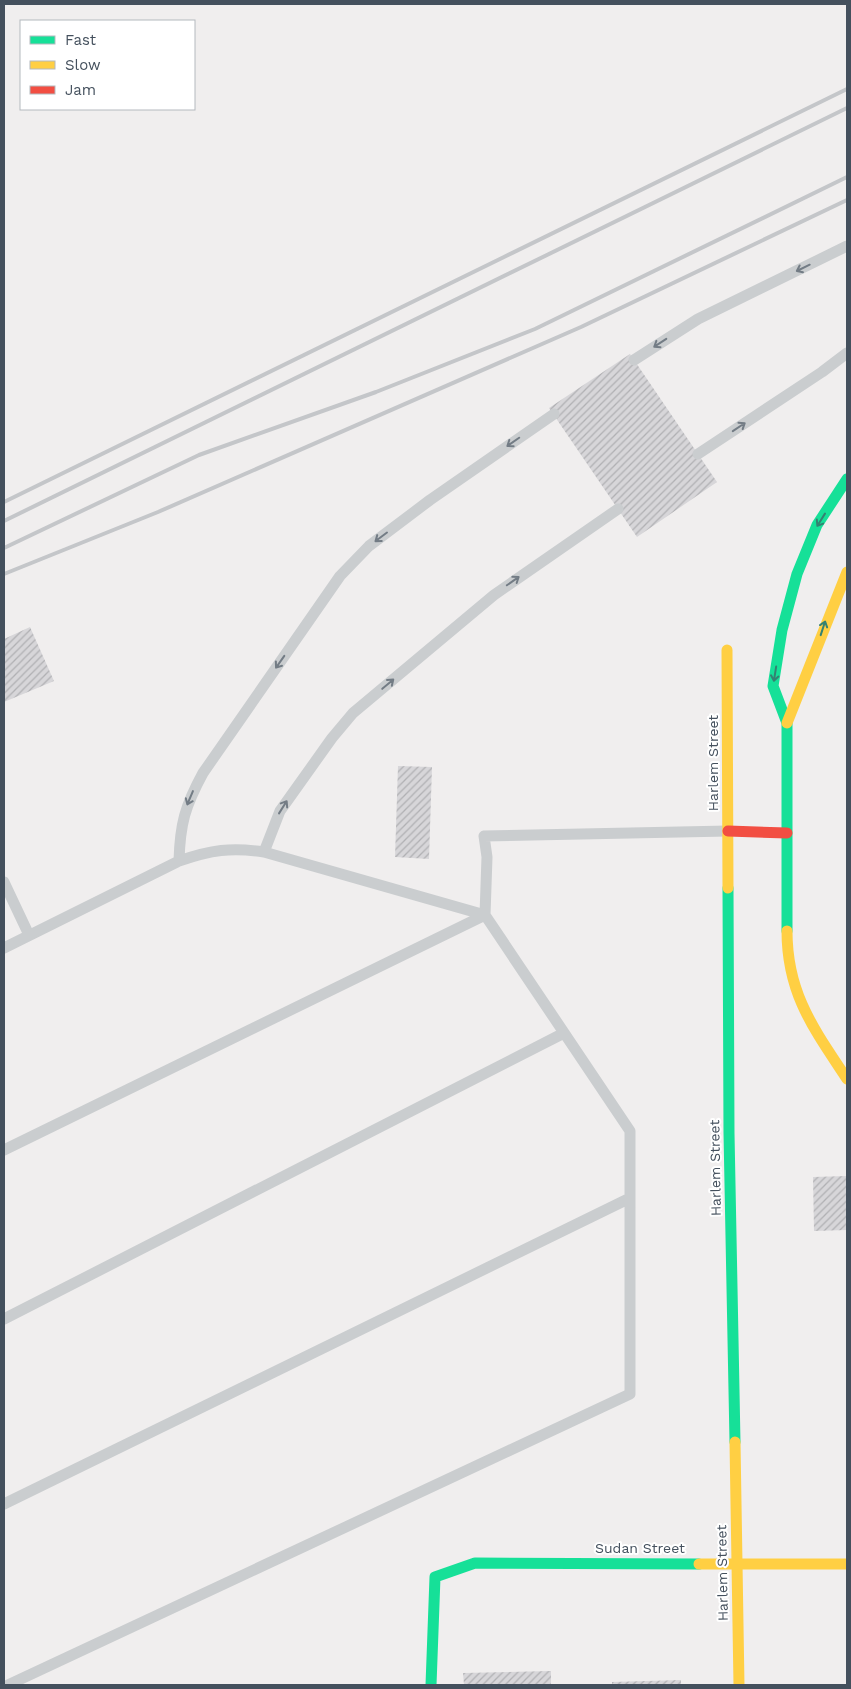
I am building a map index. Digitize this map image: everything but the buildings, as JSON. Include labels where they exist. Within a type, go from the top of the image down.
[{"type":"street","points":[[847,478],[817,525],[798,574],[782,630],[773,686],[787,723],[787,950],[794,985],[807,1019],[847,1079]]},
{"type":"street","points":[[787,723],[811,666],[827,616],[847,572]]},
{"type":"street","name":"Harlem Street","points":[[727,650],[729,1133],[739,1685]]},
{"type":"street","points":[[728,831],[787,833]]},
{"type":"street","points":[[826,1047],[847,1057]]},
{"type":"street","name":"Sudan Street","points":[[431,1685],[435,1577],[475,1563],[847,1564]]},
{"type":"lane","points":[[634,360],[698,319],[847,246]]},
{"type":"lane","points":[[698,454],[822,372],[847,352]]},
{"type":"lane","points":[[179,861],[180,829],[189,798],[202,773],[340,576],[369,546],[430,500],[554,414]]},
{"type":"lane","points":[[264,852],[280,811],[332,738],[353,713],[494,595],[618,509]]},
{"type":"lane","points":[[8,1685],[630,1394],[630,1131],[486,916],[487,856],[484,836],[728,831]]},
{"type":"lane","points":[[4,948],[179,861],[208,851],[237,848],[264,852],[486,916]]},
{"type":"lane","points":[[4,882],[29,935]]},
{"type":"lane","points":[[4,1150],[486,916]]},
{"type":"lane","points":[[4,1319],[564,1033]]},
{"type":"lane","points":[[4,1504],[630,1198]]},
{"type":"railway","points":[[4,502],[847,89]]},
{"type":"railway","points":[[4,521],[847,108]]},
{"type":"railway","points":[[4,548],[199,455],[376,392],[535,329],[847,177]]},
{"type":"railway","points":[[4,574],[158,512],[581,327],[847,200]]},
{"type":"traffic: fast","points":[[787,931],[787,723],[773,686],[782,630],[797,574],[817,525],[847,479]]},
{"type":"traffic: fast","points":[[728,888],[729,1133],[735,1442]]},
{"type":"traffic: fast","points":[[431,1685],[435,1577],[475,1563],[699,1564]]},
{"type":"traffic: slow","points":[[787,723],[847,572]]},
{"type":"traffic: slow","points":[[727,650],[728,888]]},
{"type":"traffic: slow","points":[[787,931],[788,953],[797,992],[814,1027],[847,1079]]},
{"type":"traffic: slow","points":[[735,1442],[739,1685]]},
{"type":"traffic: slow","points":[[699,1564],[847,1564]]},
{"type":"traffic: jam","points":[[728,831],[787,833]]}]
